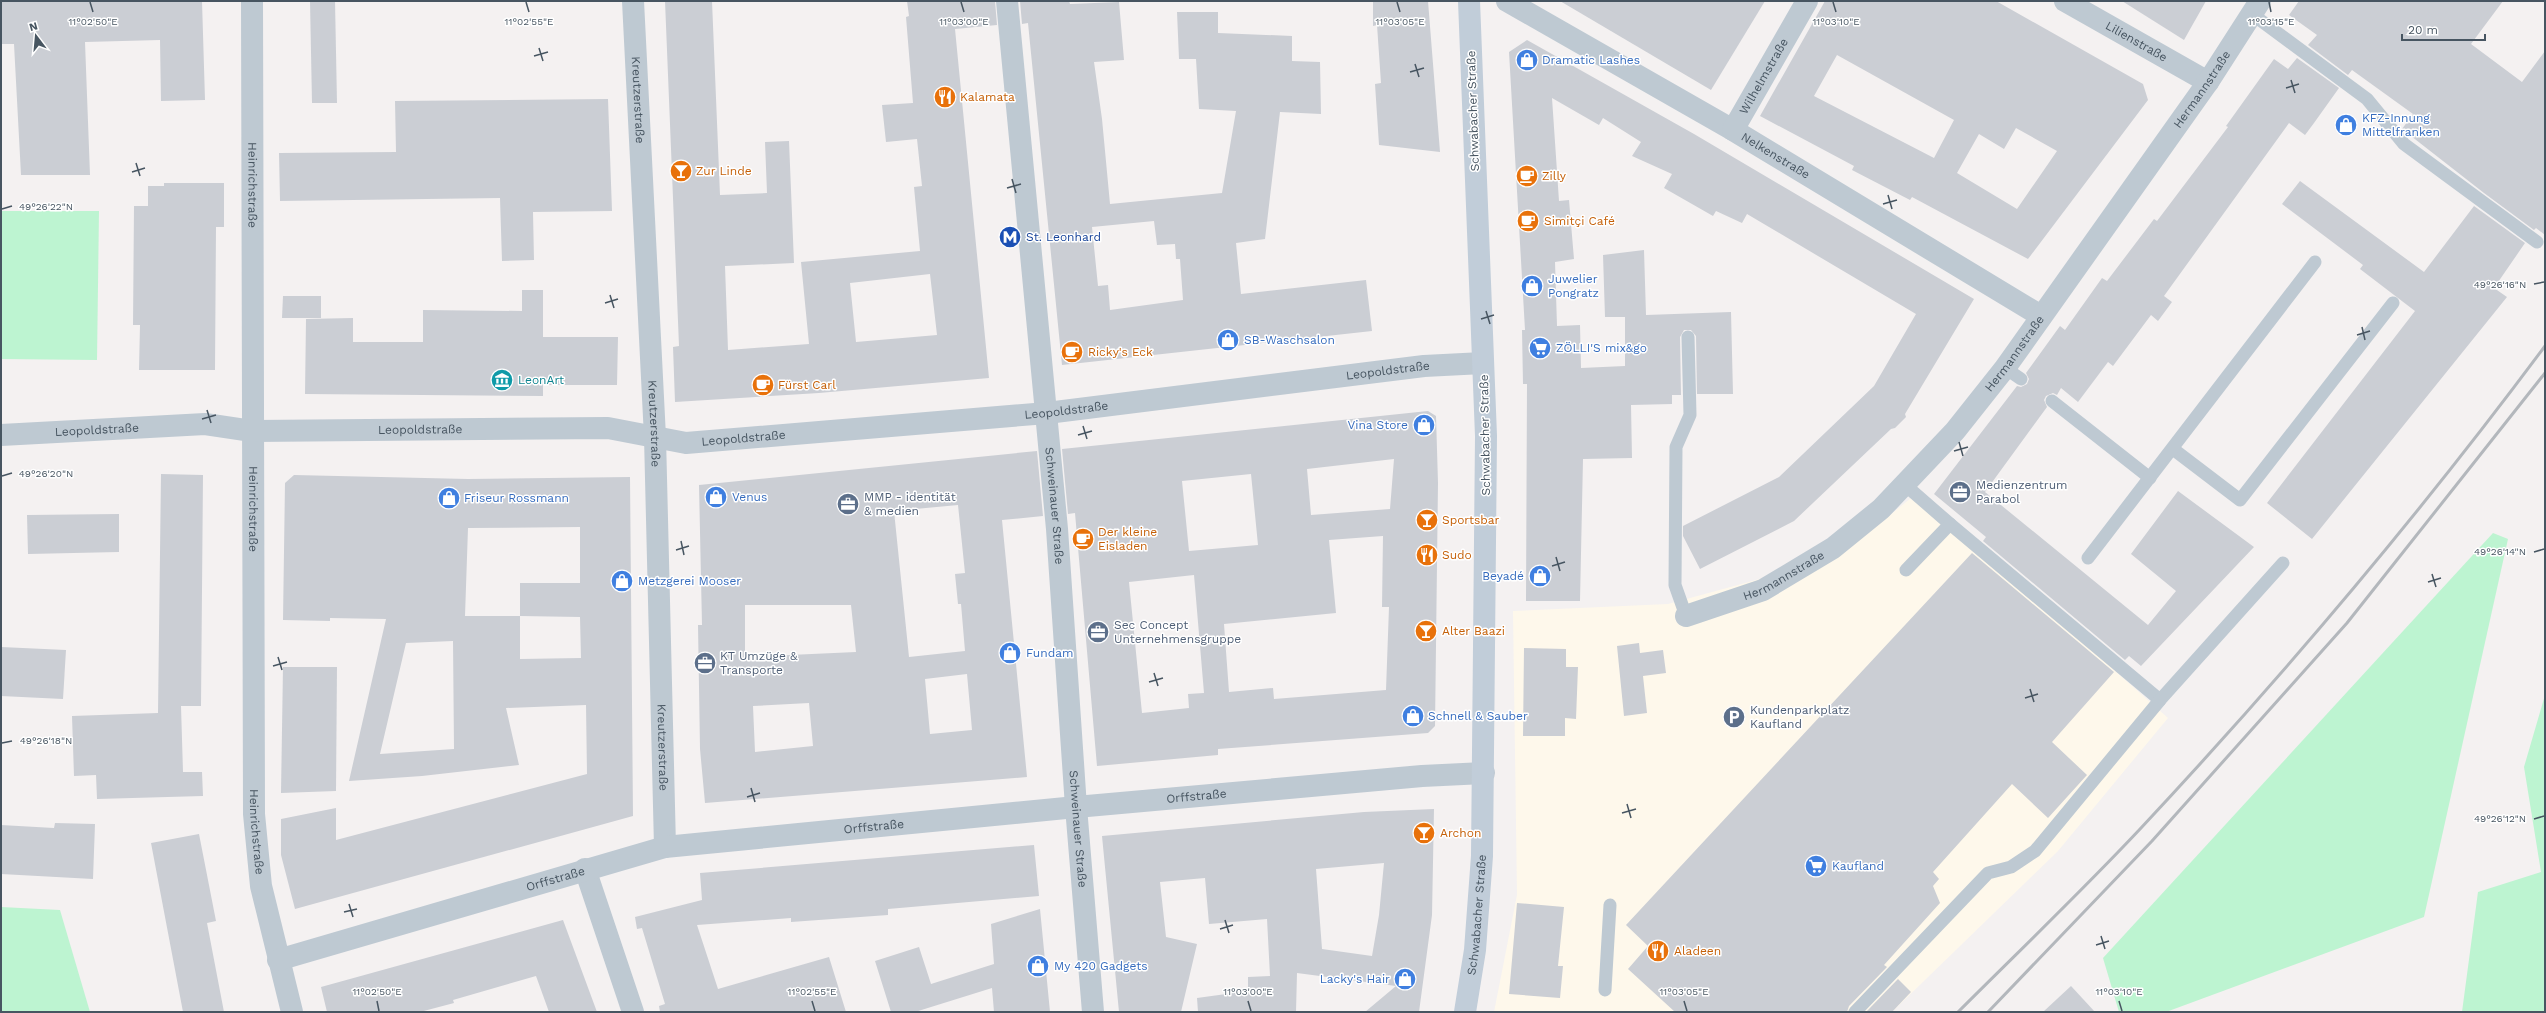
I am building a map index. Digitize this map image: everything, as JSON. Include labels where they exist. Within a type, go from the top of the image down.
[{"type":"main road","name":"Schwabacher Straße","points":[[1465,1012],[1479,909],[1484,773],[1486,416],[1470,1]]},
{"type":"street","name":"Heinrichstraße","points":[[252,1],[254,814],[261,886],[292,1012]]},
{"type":"street","name":"Kreutzerstraße","points":[[633,1],[655,437],[665,847]]},
{"type":"street","name":"Schweinauer Straße","points":[[1006,1],[1047,413],[1076,807],[1093,1012]]},
{"type":"street","name":"Nelkenstraße","points":[[1507,1],[1734,130],[2041,316]]},
{"type":"street","name":"Wilhelmstraße","points":[[1734,130],[1807,1]]},
{"type":"street","name":"Lilienstraße","points":[[2065,1],[2208,82]]},
{"type":"street","name":"Hermannstraße","points":[[1686,616],[1772,586],[1833,548],[1881,509],[1955,431],[2013,374],[2041,316],[2208,82],[2256,8]]},
{"type":"street","name":"Leopoldstraße","points":[[1,435],[205,424],[252,431],[608,428],[686,443],[1047,413],[1424,366],[1483,363]]},
{"type":"street","name":"Orffstraße","points":[[278,960],[585,869],[665,847],[1076,807],[1422,776],[1484,773]]},
{"type":"street","points":[[585,869],[633,1012]]},
{"type":"lane","points":[[2256,8],[2367,99],[2404,144],[2537,242]]},
{"type":"lane","points":[[2088,558],[2315,262]]},
{"type":"lane","points":[[2173,449],[2240,500],[2393,303]]},
{"type":"lane","points":[[1686,616],[1675,585],[1676,447],[1690,415],[1688,337]]},
{"type":"lane","points":[[2052,401],[2150,478]]},
{"type":"lane","points":[[1904,484],[2160,700]]},
{"type":"lane","points":[[1906,570],[1950,524]]},
{"type":"lane","points":[[1855,1012],[1988,872],[2011,867],[2035,851],[2160,700],[2283,563]]},
{"type":"lane","points":[[1605,990],[1610,905]]},
{"type":"shaded area","points":[[1916,494],[2168,718],[2058,851],[1892,1012],[1494,1012],[1517,895],[1513,611],[1668,604],[1837,558]]},
{"type":"green space","points":[[1,211],[99,211],[97,360],[1,359]]},
{"type":"green space","points":[[2493,533],[2508,539],[2424,917],[2166,1012],[2119,1012],[2103,958]]},
{"type":"green space","points":[[2545,695],[2545,1012],[2462,1012],[2478,892],[2541,872],[2524,767]]},
{"type":"green space","points":[[1,907],[60,910],[90,1012],[1,1012]]},
{"type":"building","points":[[1,1],[202,1],[205,100],[161,101],[160,40],[85,42],[90,175],[21,175],[14,44],[1,44]]},
{"type":"building","points":[[310,1],[335,1],[337,103],[312,103]]},
{"type":"building","points":[[665,1],[712,1],[720,195],[767,193],[765,142],[789,141],[794,263],[725,266],[728,350],[809,344],[801,262],[920,251],[914,187],[922,186],[917,139],[886,142],[882,105],[913,103],[906,17],[909,16],[907,1],[995,1],[997,25],[955,29],[989,378],[819,393],[675,402],[673,347],[679,346]],"holes":[[[930,274],[937,335],[856,342],[850,283]]]},
{"type":"building","points":[[1020,1],[1069,1],[1070,4],[1119,2],[1124,60],[1094,62],[1102,119],[1110,204],[1222,193],[1236,111],[1199,109],[1196,59],[1179,59],[1177,12],[1218,12],[1218,33],[1292,36],[1292,61],[1320,62],[1321,114],[1280,112],[1265,239],[1236,243],[1241,294],[1366,280],[1372,331],[1062,365],[1028,23],[1022,24]],"holes":[[[1154,221],[1157,245],[1175,244],[1176,259],[1180,259],[1183,300],[1110,310],[1108,285],[1098,286],[1092,227]]]},
{"type":"building","points":[[1373,1],[1428,1],[1440,152],[1379,145],[1375,84],[1381,83],[1377,25],[1373,26]]},
{"type":"building","points":[[1560,1],[1765,1],[1711,90]]},
{"type":"building","points":[[1825,1],[1996,1],[2143,84],[2148,100],[2028,259],[1912,197],[1910,200],[1852,170],[1854,166],[1760,116]],"holes":[[[1837,55],[1954,120],[1934,158],[1814,96]],[[2016,128],[2057,151],[2017,209],[1957,173],[1979,134],[2004,149]]]},
{"type":"building","points":[[2122,1],[2206,1],[2184,40]]},
{"type":"building","points":[[2299,1],[2503,1],[2471,44],[2522,82],[2545,51],[2545,235],[2536,228],[2534,230],[2484,193],[2402,129],[2413,114],[2352,70],[2348,75],[2308,45],[2317,35],[2289,15]]},
{"type":"building","points":[[1527,40],[1694,134],[1974,299],[1905,414],[1906,417],[1895,428],[1891,429],[1794,521],[1700,569],[1683,536],[1683,526],[1779,477],[1874,386],[1916,314],[1747,214],[1742,223],[1716,211],[1713,216],[1664,188],[1672,174],[1632,156],[1641,142],[1603,118],[1599,125],[1552,98],[1559,201],[1569,200],[1574,259],[1555,262],[1557,326],[1580,325],[1581,368],[1625,366],[1625,317],[1605,317],[1603,255],[1644,250],[1646,315],[1731,312],[1733,394],[1697,394],[1696,336],[1691,330],[1684,330],[1680,337],[1681,395],[1672,395],[1672,404],[1631,405],[1632,458],[1583,459],[1580,601],[1526,601],[1527,384],[1523,384],[1522,330],[1525,330],[1509,52]]},
{"type":"building","points":[[2297,58],[2339,88],[2314,123],[2305,135],[2289,123],[2164,296],[2172,302],[2158,321],[2151,315],[2113,366],[2108,362],[2078,402],[2061,388],[2057,395],[2053,393],[2046,396],[2044,400],[2047,407],[1985,492],[2148,625],[2176,591],[2131,554],[2178,491],[2254,547],[2141,666],[2129,656],[2125,660],[1983,541],[1986,537],[1934,494],[2017,386],[2021,387],[2027,384],[2029,379],[2026,373],[2060,326],[2065,330],[2102,278],[2107,281],[2154,219],[2157,221],[2228,127],[2226,126],[2274,59],[2288,69]]},
{"type":"building","points":[[608,99],[612,211],[533,212],[534,260],[502,261],[500,198],[280,201],[279,153],[396,152],[395,101]]},
{"type":"building","points":[[2300,181],[2424,272],[2474,206],[2525,243],[2494,288],[2507,297],[2312,539],[2267,503],[2415,311],[2360,269],[2363,265],[2282,204]]},
{"type":"building","points":[[164,183],[224,183],[224,227],[216,227],[215,370],[139,370],[140,325],[133,325],[134,206],[148,206],[148,186],[164,186]]},
{"type":"building","points":[[522,290],[543,290],[543,337],[618,337],[617,385],[543,385],[543,396],[305,394],[306,319],[353,318],[353,342],[423,342],[423,310],[522,311]]},
{"type":"building","points":[[283,296],[321,296],[321,318],[282,318]]},
{"type":"building","points":[[1428,411],[1436,416],[1438,483],[1435,726],[1428,733],[1218,749],[1218,755],[1097,766],[1075,513],[1068,514],[1062,449]],"holes":[[[1394,459],[1390,509],[1311,515],[1307,469]],[[1251,474],[1258,545],[1189,551],[1182,481]],[[1383,536],[1382,607],[1389,607],[1386,690],[1274,699],[1273,688],[1229,692],[1224,624],[1336,613],[1329,540]],[[1194,575],[1204,693],[1188,694],[1189,708],[1142,713],[1129,582]]]},
{"type":"building","points":[[1037,451],[1043,516],[1002,520],[1027,777],[705,803],[700,749],[698,625],[702,625],[699,485]],"holes":[[[958,505],[965,573],[955,574],[958,604],[961,604],[965,651],[909,657],[894,511]],[[745,605],[851,605],[856,652],[745,657]],[[967,674],[972,730],[930,734],[925,679]],[[809,703],[813,746],[755,752],[753,706]]]},
{"type":"building","points":[[161,474],[203,475],[201,706],[181,706],[183,772],[202,772],[203,796],[97,799],[96,775],[74,776],[72,716],[158,713]]},
{"type":"building","points":[[294,475],[468,479],[630,477],[633,816],[295,909],[281,855],[281,819],[336,808],[336,840],[587,774],[586,705],[506,708],[519,765],[422,776],[349,781],[386,619],[330,618],[330,621],[283,620],[285,483]],"holes":[[[580,527],[580,583],[520,583],[520,616],[465,616],[468,528]],[[520,616],[580,617],[581,658],[520,659]],[[453,641],[454,749],[380,754],[406,643]]]},
{"type":"building","points":[[119,514],[119,552],[28,554],[27,515]]},
{"type":"building","points":[[1972,553],[2114,672],[2052,742],[2087,775],[2048,818],[2012,784],[1933,872],[1939,879],[1933,886],[1940,903],[1884,965],[1887,967],[1849,1006],[1847,1012],[1675,1012],[1628,969],[1648,946],[1626,925]]},
{"type":"building","points":[[1639,643],[1640,653],[1663,650],[1666,673],[1643,676],[1647,713],[1624,716],[1617,646]]},
{"type":"building","points":[[1,647],[66,650],[63,699],[1,696]]},
{"type":"building","points":[[1524,648],[1566,649],[1566,667],[1578,667],[1576,719],[1565,718],[1565,736],[1523,736]]},
{"type":"building","points":[[283,667],[337,667],[336,791],[281,793]]},
{"type":"building","points":[[1434,809],[1432,915],[1419,1012],[1365,1012],[1396,986],[1297,973],[1296,1012],[1198,1012],[1197,998],[1248,991],[1248,977],[1270,976],[1267,919],[1209,924],[1205,878],[1160,882],[1166,937],[1197,944],[1181,1012],[1119,1012],[1102,836],[1364,812]],"holes":[[[1384,863],[1379,915],[1372,956],[1322,949],[1316,869]]]},
{"type":"building","points":[[55,823],[95,824],[93,879],[1,874],[1,825],[54,828]]},
{"type":"building","points":[[199,834],[216,921],[207,923],[224,1012],[183,1012],[151,843]]},
{"type":"building","points":[[1034,845],[1039,896],[888,909],[888,915],[791,922],[791,918],[697,925],[718,989],[829,957],[846,1012],[660,1012],[659,1006],[665,1004],[642,928],[637,929],[635,917],[702,900],[700,873]]},
{"type":"building","points":[[1517,903],[1564,907],[1558,966],[1563,966],[1560,998],[1509,994]]},
{"type":"building","points":[[1040,909],[1050,1012],[994,1012],[992,988],[915,1012],[891,1012],[875,961],[919,947],[931,984],[994,964],[991,924]]},
{"type":"building","points":[[563,920],[597,1012],[549,1012],[536,976],[453,1000],[454,1003],[420,1012],[327,1012],[321,987]]},
{"type":"building","points":[[1898,979],[1911,992],[1892,1012],[1866,1012]]},
{"type":"building","points":[[2071,986],[2095,1012],[2043,1012]]},
{"type":"railway","points":[[1958,1012],[2119,851],[2247,712],[2299,653],[2400,532],[2498,409],[2545,346]]},
{"type":"railway","points":[[1988,1012],[2152,841],[2347,623],[2545,373]]},
{"type":"place","name":"Dramatic Lashes","points":[[1527,60]]},
{"type":"place","name":"Kalamata","points":[[945,97]]},
{"type":"place","name":"KFZ-Innung Mittelfranken","points":[[2346,125]]},
{"type":"place","name":"Zur Linde","points":[[681,171]]},
{"type":"place","name":"Zilly","points":[[1527,176]]},
{"type":"place","name":"Simitçi Café","points":[[1528,221]]},
{"type":"place","name":"St. Leonhard","points":[[1010,237]]},
{"type":"place","name":"Juwelier Pongratz","points":[[1532,286]]},
{"type":"place","name":"SB-Waschsalon","points":[[1228,340]]},
{"type":"place","name":"ZÖLLI'S mix&go","points":[[1540,348]]},
{"type":"place","name":"Ricky's Eck","points":[[1072,352]]},
{"type":"place","name":"LeonArt","points":[[502,380]]},
{"type":"place","name":"Fürst Carl","points":[[763,385]]},
{"type":"place","name":"Vina Store","points":[[1424,425]]},
{"type":"place","name":"Medienzentrum Parabol","points":[[1960,492]]},
{"type":"place","name":"Venus","points":[[716,497]]},
{"type":"place","name":"Friseur Rossmann","points":[[449,498]]},
{"type":"place","name":"MMP - identität & medien","points":[[848,504]]},
{"type":"place","name":"Sportsbar","points":[[1427,520]]},
{"type":"place","name":"Der kleine Eisladen","points":[[1083,539]]},
{"type":"place","name":"Sudo","points":[[1427,555]]},
{"type":"place","name":"Beyadé","points":[[1540,576]]},
{"type":"place","name":"Metzgerei Mooser","points":[[622,581]]},
{"type":"place","name":"Alter Baazi","points":[[1426,631]]},
{"type":"place","name":"Sec Concept Unternehmensgruppe","points":[[1098,632]]},
{"type":"place","name":"Fundam","points":[[1010,653]]},
{"type":"place","name":"KT Umzüge & Transporte","points":[[705,663]]},
{"type":"place","name":"Schnell & Sauber","points":[[1413,716]]},
{"type":"place","name":"Kundenparkplatz Kaufland","points":[[1734,717]]},
{"type":"place","name":"Archon","points":[[1424,833]]},
{"type":"place","name":"Kaufland","points":[[1816,866]]},
{"type":"place","name":"Aladeen","points":[[1658,951]]},
{"type":"place","name":"My 420 Gadgets","points":[[1038,966]]},
{"type":"place","name":"Lacky's Hair","points":[[1405,979]]}]
